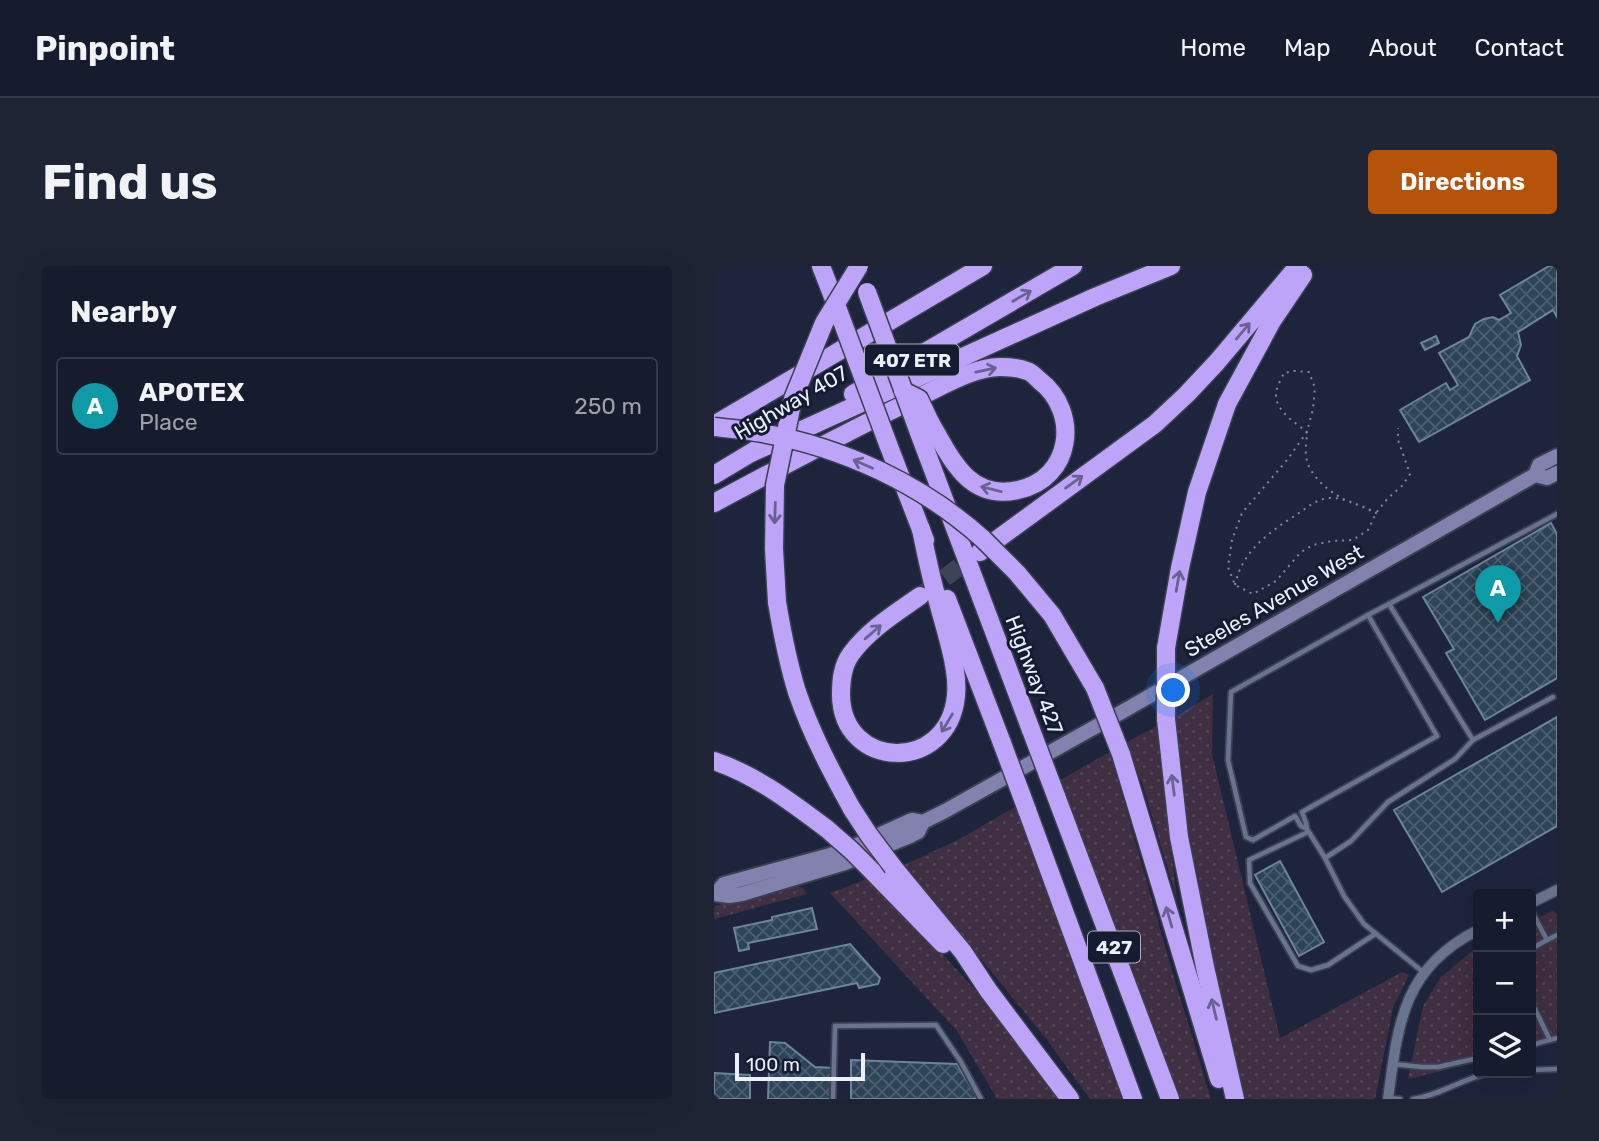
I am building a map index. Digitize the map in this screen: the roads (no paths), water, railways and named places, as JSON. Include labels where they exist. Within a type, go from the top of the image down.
[{"type":"highway","name":"427","points":[[821,266],[1002,743],[1133,1099]]},
{"type":"highway","points":[[714,503],[857,426],[969,373],[999,367],[1028,371],[1058,399],[1065,415],[1066,433],[1058,464],[1029,488],[1009,492],[993,491],[973,483],[956,468],[924,426],[919,398],[903,391],[858,266]]},
{"type":"highway","points":[[858,266],[824,323],[793,400],[775,485],[776,602],[784,642],[797,692],[828,765],[852,809],[893,867],[963,952],[988,990],[1070,1099]]},
{"type":"highway","name":"Highway 407","points":[[714,426],[983,266]]},
{"type":"highway","name":"Highway 407","points":[[714,475],[1073,266]]},
{"type":"highway","points":[[751,453],[1095,297],[1171,266]]},
{"type":"highway","points":[[980,552],[1155,424],[1217,362],[1298,266]]},
{"type":"highway","points":[[1235,1099],[1179,837],[1166,719],[1166,648],[1197,492],[1227,404],[1272,321],[1308,266]]},
{"type":"highway","points":[[714,426],[810,444],[901,482],[943,508],[982,538],[1017,573],[1052,615],[1095,688],[1121,754],[1226,1099]]},
{"type":"highway","name":"Highway 427","points":[[924,426],[1031,730],[1170,1099]]},
{"type":"highway","points":[[920,596],[869,634],[849,656],[841,678],[841,705],[849,727],[869,747],[894,754],[916,752],[934,740],[951,720],[957,695],[953,657],[921,529]]},
{"type":"highway","points":[[714,761],[729,766],[786,798],[827,829],[872,871],[988,990]]},
{"type":"main road","name":"Steeles Avenue West","points":[[715,894],[724,884],[830,855],[912,821],[923,822],[1121,713],[1535,475],[1539,466],[1557,456]]},
{"type":"main road","name":"Steeles Avenue West","points":[[1535,475],[1547,478],[1557,472]]},
{"type":"street","points":[[1536,900],[1557,890]]},
{"type":"street","points":[[1388,1098],[1405,1009],[1423,972],[1440,953],[1473,932]]},
{"type":"lane","points":[[1423,972],[1364,924],[1344,896],[1307,830],[1294,816],[1253,840],[1247,837],[1228,760],[1231,692],[1557,514]]},
{"type":"lane","points":[[1389,604],[1473,740]]},
{"type":"lane","points":[[1307,830],[1302,812],[1437,736],[1368,615]]},
{"type":"lane","points":[[1325,858],[1351,841],[1388,802],[1455,760],[1473,740],[1553,697]]},
{"type":"lane","points":[[1307,830],[1249,860],[1250,883],[1298,966],[1311,970],[1328,965],[1375,934]]},
{"type":"lane","points":[[1536,919],[1547,940]]},
{"type":"lane","points":[[1536,946],[1557,935]]},
{"type":"lane","points":[[1536,1011],[1550,1040]]},
{"type":"lane","points":[[834,1099],[835,1026],[936,1025],[961,1062],[981,1099]]},
{"type":"lane","points":[[1536,1044],[1557,1038]]},
{"type":"lane","points":[[1393,1063],[1422,1068],[1473,1059]]},
{"type":"lane","points":[[1536,1070],[1557,1069]]},
{"type":"lane","points":[[1413,1099],[1422,1098],[1473,1076]]},
{"type":"lane","points":[[1388,1098],[1400,1099]]},
{"type":"tunnel","points":[[923,594],[979,552]]},
{"type":"place","name":"APOTEX","points":[[1498,623]]}]
